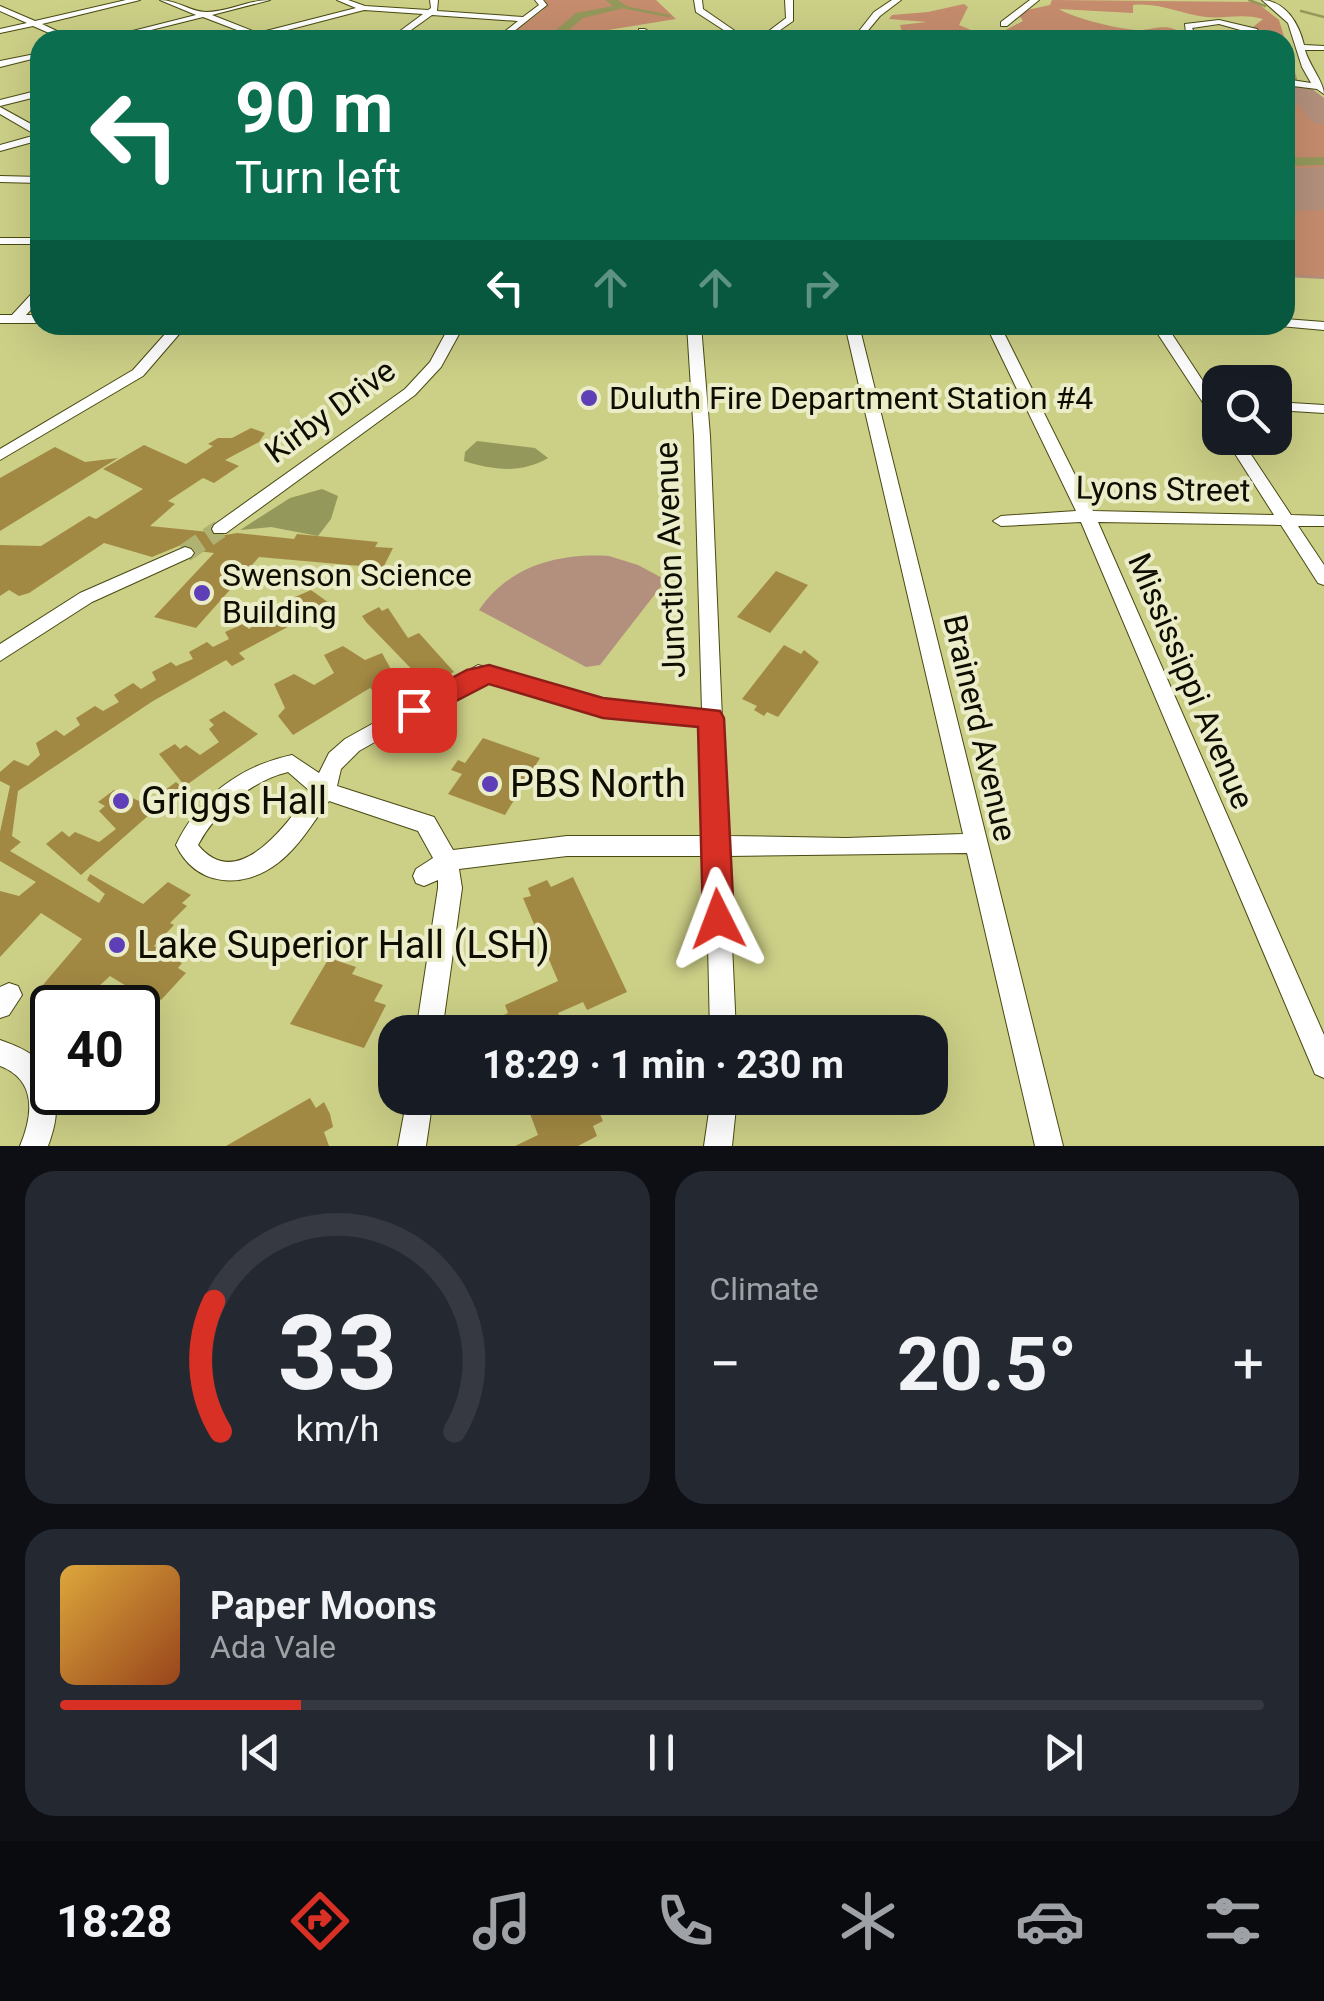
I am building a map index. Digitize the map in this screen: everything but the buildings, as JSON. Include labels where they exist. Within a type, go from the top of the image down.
[{"type":"street","points":[[0,5],[12,0]]},
{"type":"street","points":[[0,31],[136,0]]},
{"type":"street","points":[[164,0],[244,30]]},
{"type":"street","points":[[141,30],[266,0]]},
{"type":"street","points":[[342,0],[364,8],[522,19]]},
{"type":"street","points":[[281,30],[393,0]]},
{"type":"street","points":[[406,30],[436,6],[434,0]]},
{"type":"street","points":[[509,30],[543,5],[539,0]]},
{"type":"street","points":[[698,0],[699,10],[729,30]]},
{"type":"street","points":[[775,30],[790,19],[789,0]]},
{"type":"street","points":[[864,30],[896,0]]},
{"type":"street","points":[[1004,24],[1036,0]]},
{"type":"street","points":[[1266,0],[1296,24],[1306,71],[1321,88]]},
{"type":"street","points":[[0,5],[49,30]]},
{"type":"street","points":[[1189,30],[1188,26],[1228,23],[1251,30]]},
{"type":"street","points":[[1301,47],[1324,48]]},
{"type":"street","points":[[0,64],[30,57]]},
{"type":"street","points":[[1295,84],[1321,88]]},
{"type":"street","points":[[0,107],[30,96]]},
{"type":"street","points":[[0,107],[30,128]]},
{"type":"street","points":[[0,148],[30,138]]},
{"type":"street","points":[[0,179],[30,180]]},
{"type":"street","points":[[0,241],[30,241]]},
{"type":"street","points":[[16,319],[30,303]]},
{"type":"street","points":[[0,320],[30,319]]},
{"type":"street","points":[[1295,324],[1324,326]]},
{"type":"street","points":[[0,455],[138,374],[171,335]]},
{"type":"street","name":"Kirby Drive","points":[[220,529],[410,392],[436,364],[452,335]]},
{"type":"street","name":"Junction Avenue","points":[[695,335],[702,436],[723,1015]]},
{"type":"street","name":"Brainerd Avenue","points":[[854,335],[1050,1146]]},
{"type":"street","name":"Mississippi Avenue","points":[[998,335],[1087,516],[1324,1065]]},
{"type":"street","points":[[1166,335],[1202,389]]},
{"type":"street","points":[[1292,405],[1324,409]]},
{"type":"street","points":[[1243,455],[1324,578]]},
{"type":"street","name":"Lyons Street","points":[[1001,521],[1087,516],[1324,522]]},
{"type":"street","points":[[0,654],[45,621],[98,591],[159,569],[185,553]]},
{"type":"street","points":[[432,1015],[450,888],[448,861],[426,824],[325,791],[292,763],[256,776],[208,812],[187,845],[192,857],[212,869],[236,870],[260,864],[277,853],[325,791],[328,770],[336,757],[484,673],[603,708],[711,718]]},
{"type":"street","points":[[424,876],[448,861],[567,846],[974,843]]},
{"type":"street","points":[[0,1053],[16,1057],[40,1079],[45,1113],[34,1146]]},
{"type":"street","points":[[412,1146],[417,1115]]},
{"type":"street","points":[[718,1146],[722,1115]]},
{"type":"shaded area","points":[[545,0],[656,0],[676,19],[608,30],[516,30],[543,10]]},
{"type":"shaded area","points":[[1052,0],[1256,2],[1279,20],[1282,30],[1257,30],[1253,27],[1263,19],[1255,17],[1206,17],[1133,5],[1133,13],[1059,9],[1134,30],[1006,30],[1023,21],[1019,15],[1027,10],[1050,5]]},
{"type":"shaded area","points":[[964,4],[968,7],[959,25],[971,30],[902,30],[900,25],[927,22],[889,19],[892,15]]},
{"type":"shaded area","points":[[1295,86],[1311,88],[1324,98],[1324,279],[1295,278]]},
{"type":"shaded area","points":[[1295,105],[1312,122],[1324,125],[1324,167],[1295,168]]},
{"type":"shaded area","points":[[1324,210],[1324,277],[1295,275],[1295,211]]},
{"type":"shaded area","points":[[477,441],[535,448],[548,458],[507,469],[464,461],[465,452]]},
{"type":"shaded area","points":[[322,489],[338,496],[331,519],[318,536],[271,527],[240,530],[290,498]]},
{"type":"shaded area","points":[[609,556],[666,580],[600,665],[586,667],[479,610],[505,583],[536,565],[571,557]]},
{"type":"waterway","points":[[562,30],[580,15],[623,7],[610,0]]},
{"type":"waterway","points":[[1249,0],[1265,6]]},
{"type":"waterway","points":[[623,7],[669,16]]},
{"type":"waterway","points":[[1301,11],[1324,17]]},
{"type":"waterway","points":[[1295,162],[1324,161]]},
{"type":"tunnel","points":[[185,553],[220,529]]},
{"type":"place","name":"Duluth Fire Department Station #4","points":[[589,398]]},
{"type":"place","name":"Swenson Science Building","points":[[202,593]]},
{"type":"place","name":"PBS North","points":[[490,784]]},
{"type":"place","name":"Griggs Hall","points":[[121,801]]},
{"type":"place","name":"Lake Superior Hall (LSH)","points":[[117,945]]},
{"type":"route","points":[[414,710],[476,676],[489,675],[603,708],[711,718],[718,919]]}]
